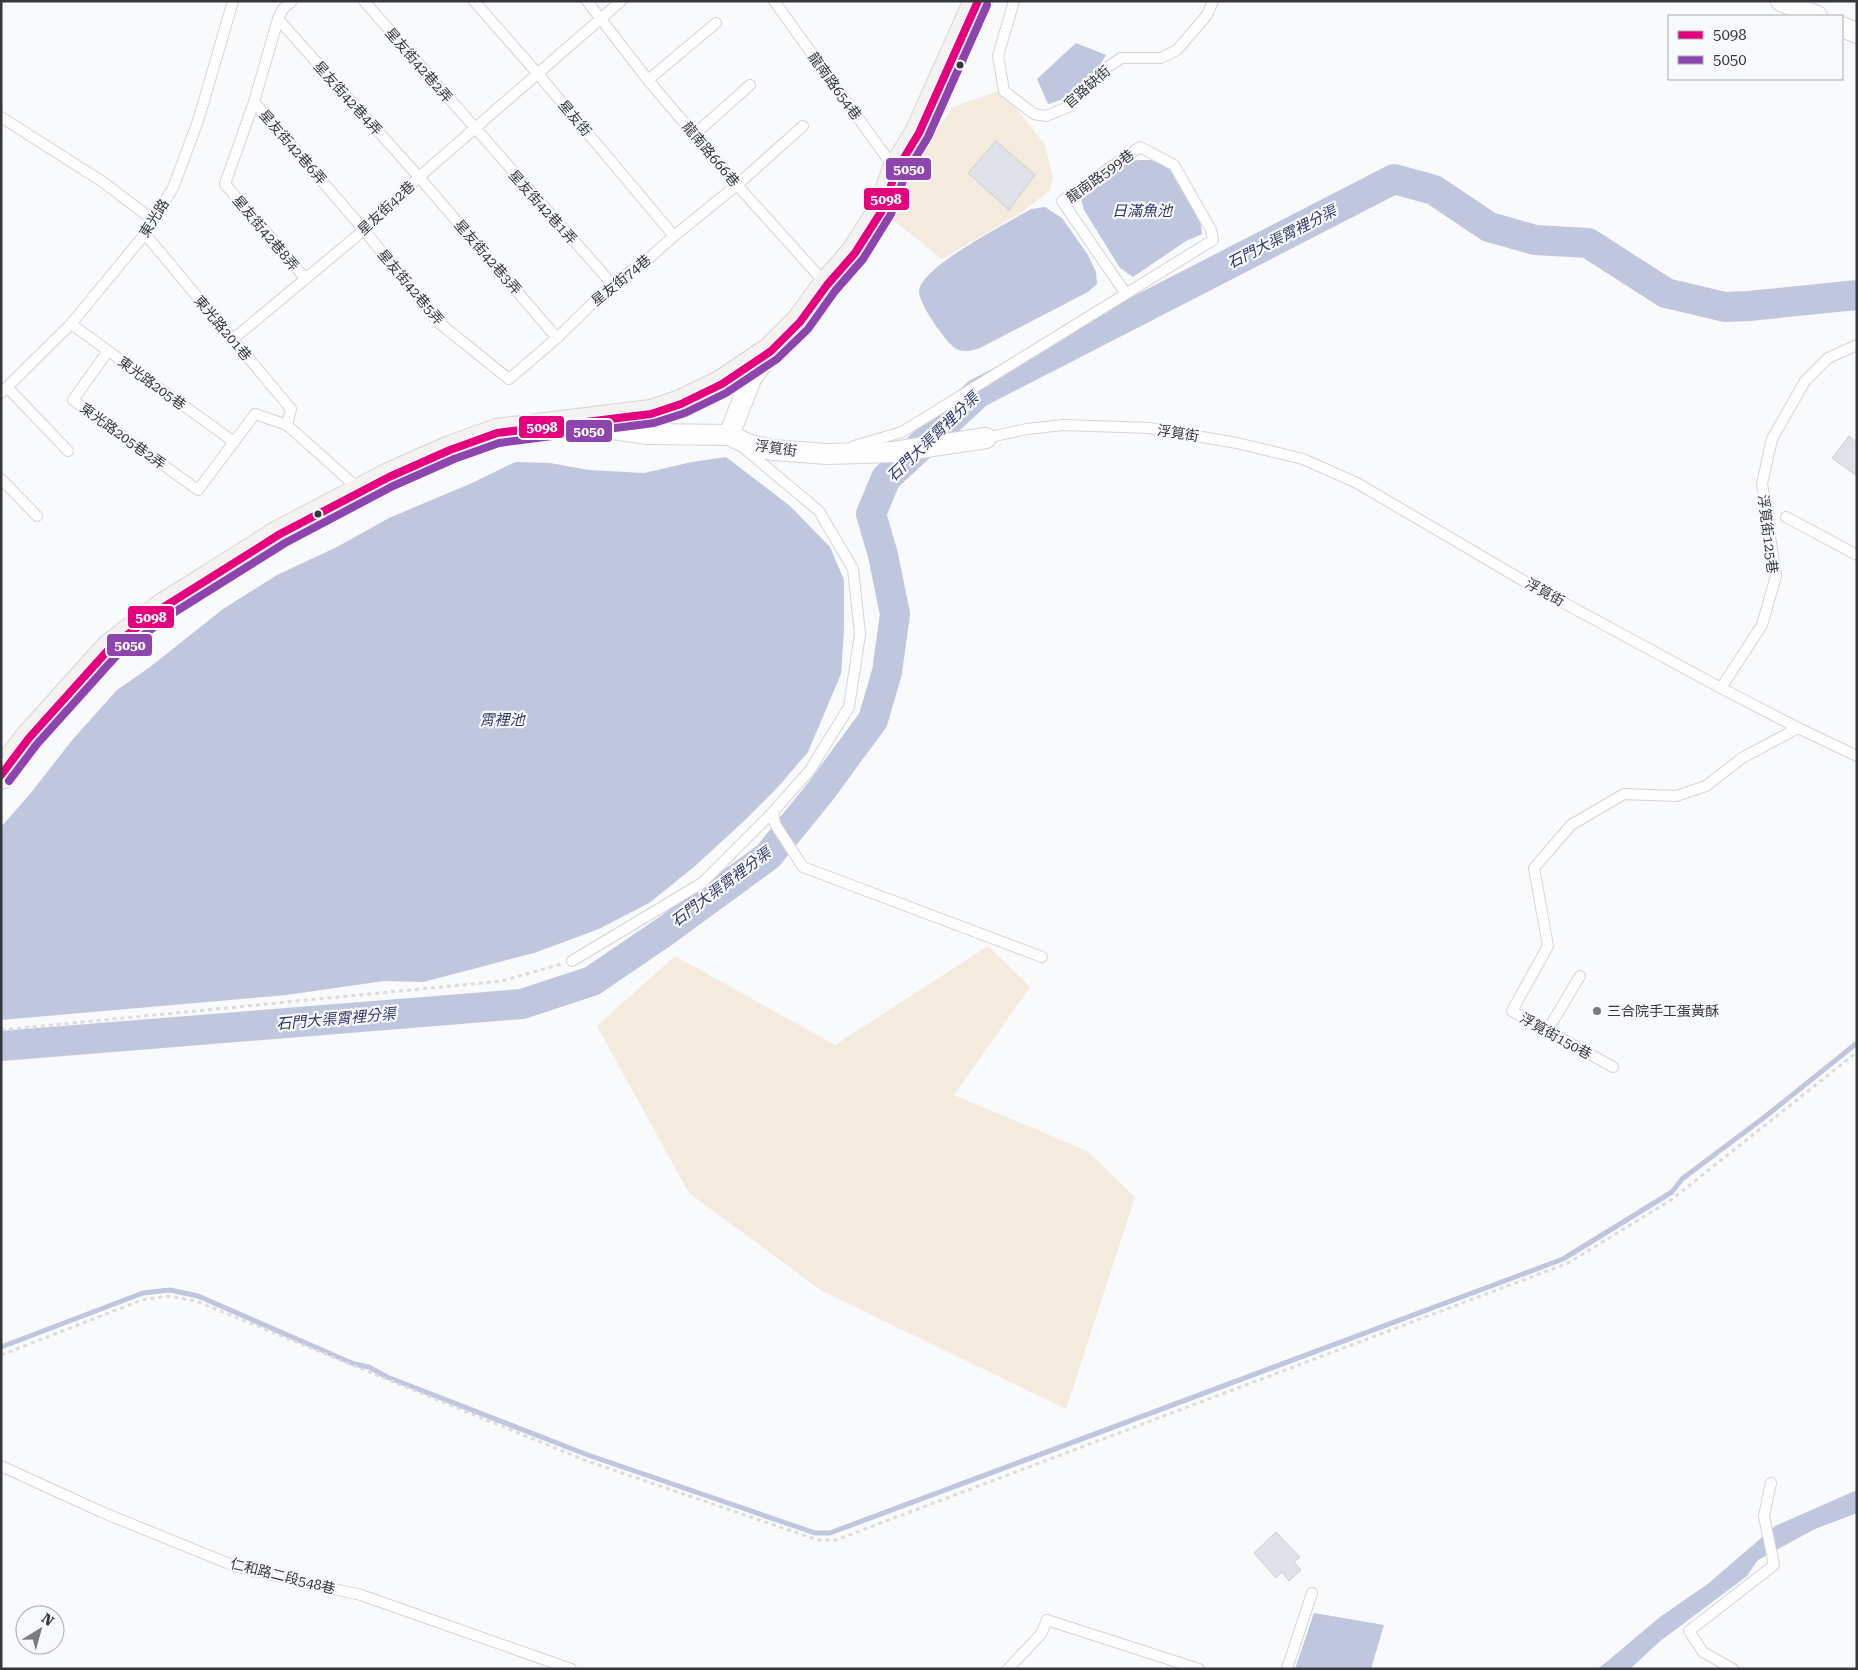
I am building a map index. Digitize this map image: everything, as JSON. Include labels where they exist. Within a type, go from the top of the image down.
[{"type":"main road","points":[[1,775],[29,738],[110,648],[164,607],[265,544],[362,491],[450,450],[497,433],[651,414],[681,404],[722,384],[772,351],[800,322],[827,285],[855,253],[884,209],[896,171],[919,133],[978,1]]},
{"type":"street","points":[[1781,1],[1814,15]]},
{"type":"street","points":[[1843,27],[1857,33]]},
{"type":"street","points":[[729,435],[751,379],[772,351]]},
{"type":"street","name":"浮筧街","points":[[579,424],[648,434],[729,435],[750,445],[773,450],[827,454],[892,452],[986,438]]},
{"type":"lane","name":"東光路","points":[[4,390],[71,324],[145,234],[172,188],[198,121],[233,1]]},
{"type":"lane","name":"星友街42巷6弄","points":[[292,1],[283,9],[278,19],[254,102],[364,230]]},
{"type":"lane","name":"星友街42巷2弄","points":[[364,1],[474,129]]},
{"type":"lane","name":"星友街","points":[[474,1],[674,236]]},
{"type":"lane","name":"龍南路666巷","points":[[587,1],[648,80],[737,185],[827,285]]},
{"type":"lane","name":"星友街42巷","points":[[232,340],[364,230],[419,177],[621,1]]},
{"type":"lane","name":"龍南路654巷","points":[[774,1],[896,171]]},
{"type":"lane","name":"官路缺街","points":[[1014,1],[998,56],[1004,91],[1034,114],[1046,116],[1068,107],[1104,70],[1121,58],[1161,58],[1178,50],[1207,15],[1213,1]]},
{"type":"lane","name":"星友街42巷4弄","points":[[278,19],[419,177]]},
{"type":"lane","points":[[648,80],[716,23]]},
{"type":"lane","points":[[694,134],[750,84]]},
{"type":"lane","name":"星友街42巷8弄","points":[[254,102],[226,184],[305,278]]},
{"type":"lane","points":[[1,117],[103,182],[153,220]]},
{"type":"lane","name":"星友街74巷","points":[[509,379],[557,338],[612,284],[646,260],[737,185],[803,126]]},
{"type":"lane","name":"星友街42巷1弄","points":[[474,129],[612,284]]},
{"type":"lane","name":"龍南路599巷","points":[[827,454],[902,432],[1126,294],[1213,240],[1211,230],[1174,165],[1140,147],[1062,201],[1126,294]]},
{"type":"lane","name":"星友街42巷3弄","points":[[419,177],[557,338]]},
{"type":"lane","name":"星友街42巷5弄","points":[[364,230],[438,322],[509,379]]},
{"type":"lane","name":"東光路201巷","points":[[145,234],[291,409],[287,425]]},
{"type":"lane","name":"東光路205巷","points":[[71,324],[234,442]]},
{"type":"lane","name":"浮筧街125巷","points":[[1721,688],[1762,625],[1776,576],[1762,484],[1772,439],[1805,381],[1828,358],[1857,345]]},
{"type":"lane","name":"東光路205巷2弄","points":[[108,351],[73,400],[198,490],[234,442]]},
{"type":"lane","points":[[4,390],[68,451]]},
{"type":"lane","points":[[234,442],[256,414],[287,425],[362,491]]},
{"type":"lane","name":"浮筧街","points":[[986,438],[1027,429],[1063,426],[1149,428],[1237,443],[1303,459],[1357,483],[1529,584],[1721,688],[1798,728],[1856,754]]},
{"type":"lane","points":[[572,961],[702,883],[773,812],[810,770],[849,707],[860,634],[853,569],[819,511],[729,435]]},
{"type":"lane","points":[[1,480],[37,516]]},
{"type":"lane","points":[[1786,517],[1857,555]]},
{"type":"lane","name":"浮筧街150巷","points":[[1612,1067],[1512,1011],[1548,946],[1534,868],[1571,825],[1624,794],[1676,796],[1706,786],[1742,758],[1798,728]]},
{"type":"lane","points":[[773,812],[775,824],[804,867],[1042,957]]},
{"type":"lane","points":[[1547,1031],[1580,976]]},
{"type":"lane","name":"仁和路二段548巷","points":[[1,1466],[104,1513],[237,1567],[361,1595],[571,1669]]},
{"type":"lane","points":[[1733,1669],[1703,1652],[1689,1631],[1774,1566],[1764,1516],[1771,1483]]},
{"type":"lane","points":[[1287,1669],[1312,1593]]},
{"type":"lane","points":[[1008,1669],[1041,1634],[1047,1620],[1199,1669]]},
{"type":"path","points":[[1,1030],[502,981],[572,961]]},
{"type":"path","points":[[1,1355],[142,1300],[168,1296],[196,1301],[586,1461],[818,1540],[836,1540],[1568,1263],[1671,1200],[1857,1052]]},
{"type":"shaded area","points":[[1002,90],[1045,145],[1053,178],[1050,190],[1025,210],[942,259],[892,219],[907,173],[953,107]]},
{"type":"shaded area","points":[[988,946],[1030,987],[954,1095],[1087,1151],[1135,1197],[1066,1409],[822,1291],[689,1193],[597,1026],[675,956],[835,1045]]},
{"type":"water","points":[[1076,43],[1106,55],[1089,80],[1076,92],[1048,104],[1037,79]]},
{"type":"water","name":"日滿魚池","points":[[1151,160],[1167,167],[1176,175],[1200,217],[1202,234],[1186,241],[1133,277],[1120,268],[1084,210],[1081,199],[1087,188],[1125,161]]},
{"type":"water","points":[[1045,207],[1062,218],[1088,255],[1096,272],[1097,284],[1088,292],[980,348],[967,351],[958,350],[935,325],[922,301],[919,291],[924,281],[934,269],[950,257],[987,234],[1031,209]]},
{"type":"water","name":"霄裡池","points":[[726,457],[790,506],[830,547],[844,580],[844,629],[841,674],[808,752],[779,786],[744,821],[694,867],[649,903],[599,929],[534,953],[423,982],[384,981],[286,995],[1,1020],[1,827],[30,794],[73,739],[117,690],[150,667],[223,609],[277,575],[337,547],[389,518],[472,483],[515,462],[550,463],[589,470],[644,473],[692,462]]},
{"type":"water","points":[[1857,1490],[1857,1513],[1815,1529],[1758,1560],[1747,1576],[1659,1642],[1630,1669],[1598,1669],[1660,1617],[1709,1583],[1775,1526]]},
{"type":"water","points":[[1314,1613],[1384,1625],[1371,1669],[1295,1669]]},
{"type":"building","points":[[996,141],[1035,175],[1009,210],[968,173]]},
{"type":"building","points":[[1849,436],[1857,442],[1857,476],[1832,458]]},
{"type":"building","points":[[1276,1532],[1300,1557],[1294,1562],[1301,1570],[1289,1581],[1282,1572],[1276,1578],[1254,1553]]},
{"type":"waterway","name":"石門大渠霄裡分渠","points":[[1,1046],[522,1004],[592,981],[667,930],[768,856],[820,792],[873,720],[887,672],[895,614],[883,555],[871,514],[886,478],[978,393],[1394,179],[1434,190],[1489,227],[1535,240],[1588,243],[1666,293],[1725,307],[1857,295]]},
{"type":"waterway","points":[[1,1347],[143,1293],[170,1290],[198,1296],[354,1364],[369,1367],[387,1377],[588,1455],[815,1533],[830,1533],[1563,1259],[1672,1192],[1682,1179],[1766,1116],[1857,1043]]},
{"type":"transit line","name":"5098","points":[[1,775],[29,738],[110,648],[164,607],[280,534],[389,477],[450,450],[497,433],[651,414],[681,404],[722,384],[771,351],[800,322],[827,285],[855,253],[883,209],[896,171],[919,133],[978,1]]},
{"type":"transit line","name":"5050","points":[[9,781],[37,744],[117,655],[170,615],[285,543],[393,486],[454,459],[499,443],[654,423],[685,413],[726,393],[777,359],[808,329],[835,291],[863,259],[891,214],[905,175],[928,137],[987,5]]},
{"type":"place","name":"三合院手工蛋黃酥","points":[[1597,1011]]}]
